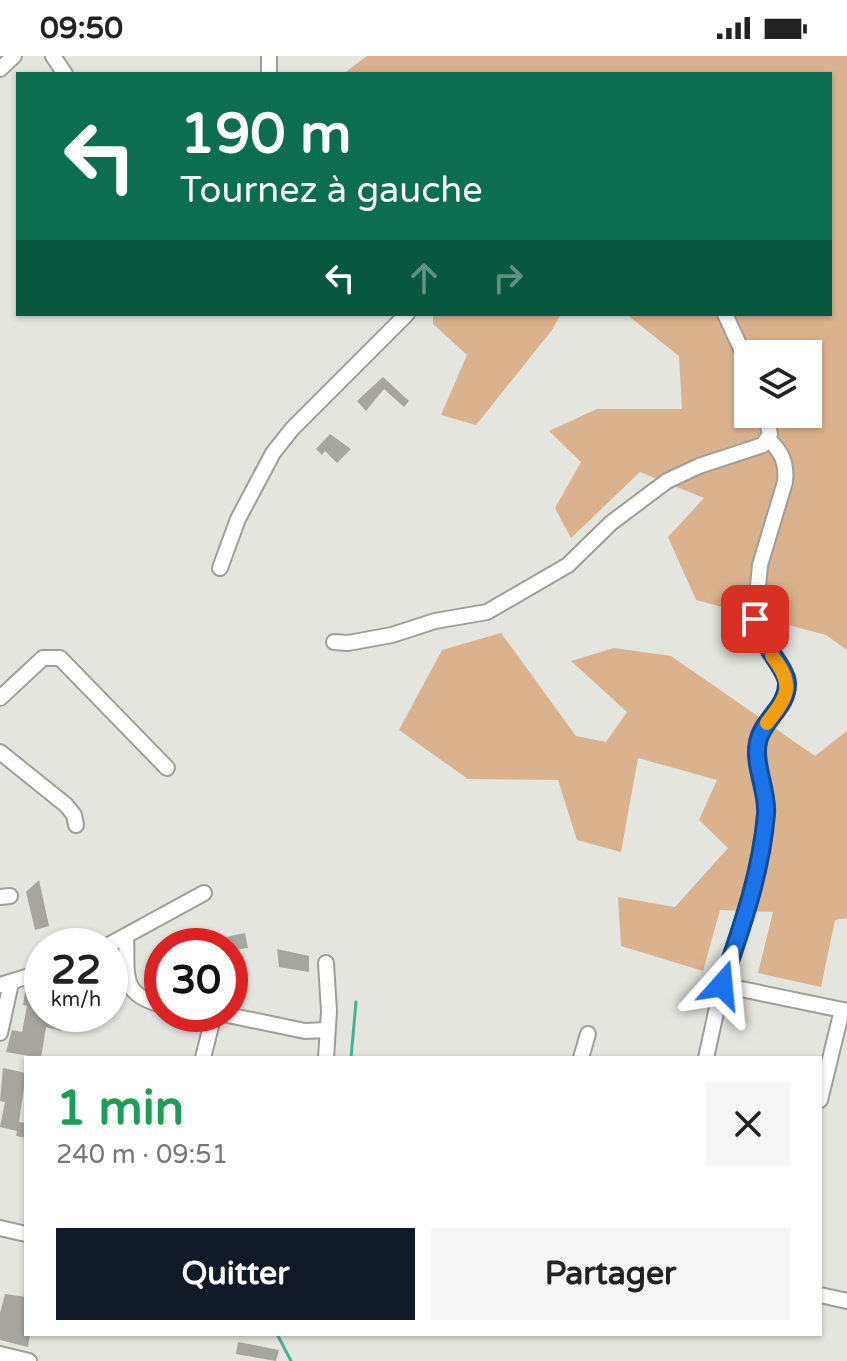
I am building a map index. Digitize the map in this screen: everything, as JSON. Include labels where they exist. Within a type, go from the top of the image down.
[{"type":"street","points":[[0,69],[14,56]]},
{"type":"street","points":[[220,568],[238,519],[273,453],[292,429],[405,316]]},
{"type":"street","points":[[726,316],[737,340]]},
{"type":"street","points":[[334,642],[348,643],[392,635],[435,621],[487,612],[568,565],[611,523],[667,481],[699,466],[763,445],[770,434],[768,428]]},
{"type":"street","points":[[706,1056],[722,985],[763,848],[766,812],[757,744],[787,688],[787,678],[761,641],[755,619],[760,565],[785,482],[783,458],[768,439]]},
{"type":"street","points":[[0,698],[43,658],[60,658],[167,768]]},
{"type":"street","points":[[0,752],[66,805],[74,815],[76,825]]},
{"type":"street","points":[[128,936],[204,893]]},
{"type":"street","points":[[326,963],[329,1011],[326,1056]]},
{"type":"street","points":[[128,974],[134,994],[144,1001]]},
{"type":"street","points":[[0,1033],[5,984]]},
{"type":"street","points":[[722,985],[844,1010],[822,1092]]},
{"type":"street","points":[[248,1019],[305,1031],[326,1030]]},
{"type":"street","points":[[204,1056],[210,1032]]},
{"type":"street","points":[[582,1056],[588,1034]]},
{"type":"street","points":[[0,1228],[24,1234]]},
{"type":"street","points":[[822,1295],[847,1301]]},
{"type":"street","points":[[0,1354],[29,1361]]},
{"type":"shaded area","points":[[367,56],[847,56],[847,650],[826,635],[696,600],[668,537],[704,498],[640,472],[571,538],[555,508],[581,462],[549,431],[597,409],[682,409],[679,356],[629,316],[832,316],[832,72],[346,72]]},
{"type":"shaded area","points":[[433,316],[560,316],[476,425],[441,415],[467,355],[433,324]]},
{"type":"shaded area","points":[[501,633],[576,736],[606,742],[627,712],[571,661],[614,648],[671,656],[815,756],[847,731],[847,918],[835,920],[821,987],[758,973],[773,912],[720,910],[703,971],[621,946],[618,897],[675,907],[728,848],[699,820],[717,780],[638,758],[621,852],[577,840],[558,780],[468,779],[399,730],[442,650]]},
{"type":"building","points":[[383,377],[409,401],[404,407],[384,389],[366,411],[357,401]]},
{"type":"building","points":[[330,434],[351,449],[337,463],[325,451],[322,455],[316,449]]},
{"type":"building","points":[[39,880],[49,926],[35,928],[26,892]]},
{"type":"building","points":[[277,949],[309,956],[309,972],[279,967]]},
{"type":"building","points":[[24,1022],[24,1032],[45,1032],[41,1056],[6,1052],[12,1030],[22,1032]]},
{"type":"building","points":[[3,1068],[24,1073],[19,1122],[24,1123],[24,1138],[16,1136],[17,1131],[0,1127],[5,1102],[0,1101]]},
{"type":"building","points":[[5,1294],[24,1297],[24,1336],[30,1336],[28,1347],[0,1340],[0,1313]]},
{"type":"building","points":[[238,1342],[279,1350],[276,1361],[236,1354]]},
{"type":"waterway","points":[[351,1056],[356,1002]]},
{"type":"waterway","points":[[278,1336],[291,1361]]},
{"type":"slow traffic","points":[[767,723],[781,704],[787,688],[787,678],[772,656]]},
{"type":"route","points":[[722,985],[763,848],[766,812],[757,744],[787,688],[787,678],[765,648],[755,619]]}]
